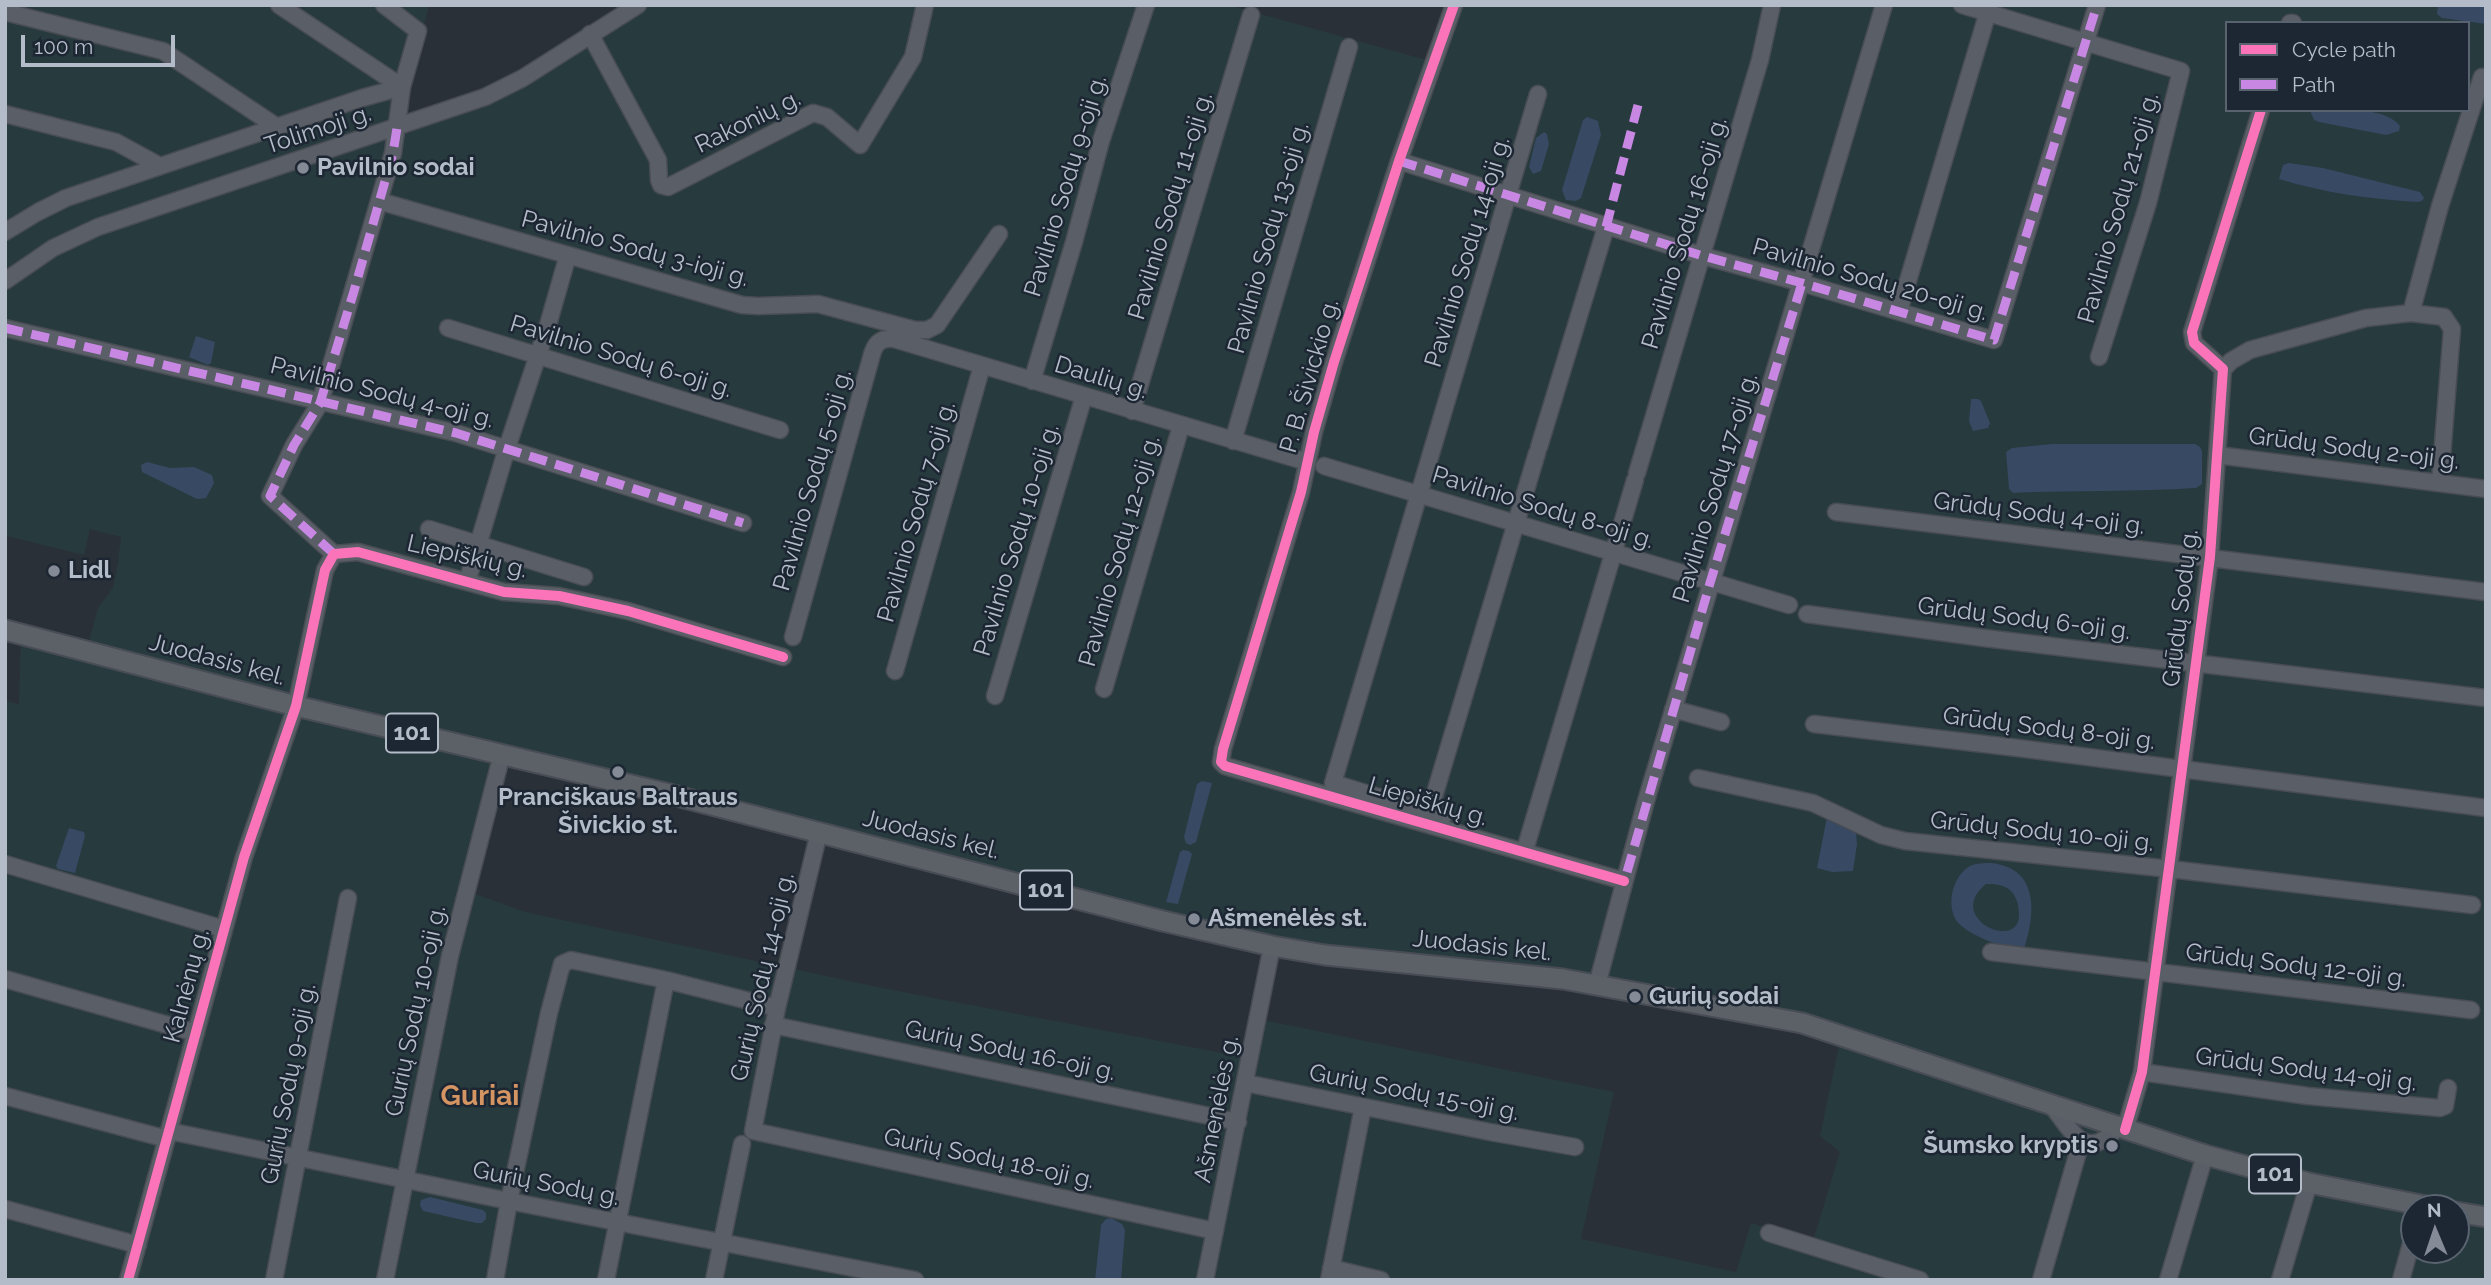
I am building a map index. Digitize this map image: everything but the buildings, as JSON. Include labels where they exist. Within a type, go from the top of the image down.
[{"type":"main road","name":"Juodasis kel.","points":[[5,629],[296,706],[502,754],[819,832],[1166,922],[1272,946],[1325,955],[1554,978],[1802,1023],[2052,1106]]},
{"type":"main road","name":"101","points":[[2052,1106],[2206,1155],[2309,1183],[2400,1202]]},
{"type":"street","points":[[279,5],[402,87]]},
{"type":"street","points":[[296,706],[325,570],[334,554],[270,496],[294,444],[320,403],[393,153],[402,87],[418,31],[384,5]]},
{"type":"street","name":"Tolimoji g.","points":[[5,281],[53,248],[98,228],[397,128],[506,88],[638,5]]},
{"type":"street","name":"Rakonių g.","points":[[590,34],[658,160],[661,185],[668,187],[813,113],[827,117],[860,145],[914,57],[925,5]]},
{"type":"street","name":"Pavilnio Sodų 9-oji g.","points":[[1032,381],[1101,141],[1146,5]]},
{"type":"street","name":"P. B. Šivickio g.","points":[[1221,762],[1301,492],[1334,362],[1399,161],[1454,5]]},
{"type":"street","name":"Pavilnio Sodų 16-oji g.","points":[[1527,842],[1703,256],[1760,60],[1772,5]]},
{"type":"street","name":"Pavilnio Sodų 17-oji g.","points":[[1597,985],[1673,709],[1884,5]]},
{"type":"street","points":[[1962,5],[1989,9],[2085,42]]},
{"type":"street","name":"Pavilnio Sodų 20-oji g.","points":[[1399,161],[1606,227],[1994,340],[2097,5]]},
{"type":"street","points":[[1899,311],[1989,9]]},
{"type":"street","points":[[5,12],[163,51],[277,127]]},
{"type":"street","name":"Pavilnio Sodų 11-oji g.","points":[[1132,411],[1251,15]]},
{"type":"street","name":"Pavilnio Sodų 21-oji g.","points":[[2085,42],[2181,71],[2148,203],[2099,357]]},
{"type":"street","name":"Pavilnio Sodų 13-oji g.","points":[[1233,441],[1349,47]]},
{"type":"street","points":[[2470,107],[2479,76]]},
{"type":"street","points":[[5,232],[66,198],[402,87]]},
{"type":"street","name":"Pavilnio Sodų 14-oji g.","points":[[1429,813],[1333,783],[1538,94]]},
{"type":"street","points":[[2260,112],[2192,332],[2194,343],[2223,369],[2250,350],[2366,318],[2411,313],[2444,317],[2452,329],[2440,482]]},
{"type":"street","points":[[2411,313],[2468,112]]},
{"type":"street","points":[[5,114],[116,142],[160,166]]},
{"type":"street","name":"Pavilnio Sodų 3-ioji g.","points":[[379,201],[742,304],[817,304],[898,327],[927,330],[937,325],[999,234]]},
{"type":"street","points":[[1606,227],[1429,813],[1527,842],[1625,876]]},
{"type":"street","points":[[467,582],[568,255]]},
{"type":"street","name":"Pavilnio Sodų 4-oji g.","points":[[5,328],[456,433],[743,523]]},
{"type":"street","name":"Pavilnio Sodų 6-oji g.","points":[[448,328],[780,430]]},
{"type":"street","name":"Daulių g.","points":[[882,339],[894,339],[1307,462]]},
{"type":"street","name":"Pavilnio Sodų 5-oji g.","points":[[793,637],[873,351],[882,339]]},
{"type":"street","name":"Pavilnio Sodų 7-oji g.","points":[[895,671],[982,366]]},
{"type":"street","name":"Grūdų Sodų g.","points":[[2121,1129],[2142,1072],[2171,869],[2210,556],[2223,369]]},
{"type":"street","name":"Pavilnio Sodų 10-oji g.","points":[[995,696],[1084,397]]},
{"type":"street","name":"Pavilnio Sodų 12-oji g.","points":[[1104,689],[1181,426]]},
{"type":"street","name":"Grūdų Sodų 2-oji g.","points":[[2217,455],[2486,489]]},
{"type":"street","name":"Pavilnio Sodų 8-oji g.","points":[[1324,466],[1789,605]]},
{"type":"street","name":"Grūdų Sodų 4-oji g.","points":[[1836,512],[2486,592]]},
{"type":"street","points":[[429,529],[584,577]]},
{"type":"street","name":"Liepiškių g.","points":[[334,554],[358,552],[504,592],[559,596],[628,611],[783,657]]},
{"type":"street","name":"Grūdų Sodų 6-oji g.","points":[[1807,614],[2486,698]]},
{"type":"street","name":"Kalnėnų g.","points":[[128,1280],[244,857],[296,706]]},
{"type":"street","points":[[1673,709],[1721,722]]},
{"type":"street","name":"Grūdų Sodų 8-oji g.","points":[[1814,724],[2486,808]]},
{"type":"street","name":"Gurių Sodų 10-oji g.","points":[[385,1280],[450,956],[502,754]]},
{"type":"street","name":"Liepiškių g.","points":[[1221,762],[1225,766],[1625,876]]},
{"type":"street","name":"Grūdų Sodų 10-oji g.","points":[[1698,778],[1813,803],[1891,838],[2472,905]]},
{"type":"street","name":"Gurių Sodų 14-oji g.","points":[[714,1280],[819,832]]},
{"type":"street","points":[[5,864],[224,929]]},
{"type":"street","name":"Gurių Sodų 9-oji g.","points":[[274,1280],[348,898]]},
{"type":"street","name":"Ašmenėlės g.","points":[[1205,1280],[1272,946]]},
{"type":"street","name":"Grūdų Sodų 12-oji g.","points":[[1991,951],[2471,1010]]},
{"type":"street","points":[[495,1280],[509,1201],[562,964],[571,960],[666,980],[776,1008]]},
{"type":"street","points":[[5,979],[197,1033]]},
{"type":"street","points":[[606,1280],[666,980]]},
{"type":"street","name":"Gurių Sodų 16-oji g.","points":[[773,1025],[1238,1122]]},
{"type":"street","name":"Grūdų Sodų 14-oji g.","points":[[2142,1072],[2308,1096],[2440,1108],[2445,1106],[2448,1088]]},
{"type":"street","name":"Gurių Sodų 15-oji g.","points":[[1245,1083],[1575,1147]]},
{"type":"street","name":"Gurių Sodų g.","points":[[5,1096],[168,1135],[297,1157],[915,1280]]},
{"type":"street","points":[[2052,1106],[2081,1142],[2103,1142],[2121,1129]]},
{"type":"street","points":[[1363,1107],[1330,1274],[1381,1280]]},
{"type":"street","name":"Gurių Sodų 18-oji g.","points":[[747,1137],[1215,1231]]},
{"type":"street","points":[[2040,1280],[2081,1142]]},
{"type":"street","points":[[2168,1280],[2206,1155]]},
{"type":"street","points":[[2280,1280],[2309,1183]]},
{"type":"street","points":[[5,1209],[138,1245]]},
{"type":"street","points":[[1769,1233],[1920,1280]]},
{"type":"green space","points":[[5,5],[429,5],[404,105],[410,116],[500,82],[621,5],[1228,5],[1441,64],[1460,5],[2486,5],[2486,1209],[2470,1206],[2470,1194],[2412,1194],[2290,1169],[2204,1147],[1798,1014],[1610,977],[1306,947],[88,645],[98,608],[113,588],[121,537],[90,529],[84,555],[7,536],[5,532]],"holes":[[[2195,444],[2066,490],[2013,493],[2129,445]]]},
{"type":"green space","points":[[21,640],[504,762],[470,892],[525,912],[892,990],[1254,1059],[1263,1020],[1614,1092],[1581,1239],[1736,1272],[1751,1223],[1813,1241],[1840,1152],[1820,1136],[1840,1041],[2400,1207],[2400,1264],[2470,1264],[2470,1221],[2486,1224],[2486,1280],[5,1280],[5,701],[19,704]]},
{"type":"water","points":[[2438,5],[2486,5],[2486,24],[2442,18],[2437,14]]},
{"type":"water","points":[[2311,112],[2371,112],[2393,119],[2400,126],[2399,131],[2386,135],[2314,120]]},
{"type":"water","points":[[1587,117],[1598,121],[1601,135],[1581,198],[1576,201],[1566,200],[1562,190],[1583,120]]},
{"type":"water","points":[[1544,132],[1549,144],[1541,171],[1533,174],[1529,167],[1536,138]]},
{"type":"water","points":[[2289,163],[2323,168],[2420,192],[2424,198],[2417,202],[2364,197],[2330,192],[2279,179],[2283,165]]},
{"type":"water","points":[[196,336],[215,342],[211,363],[208,365],[189,357]]},
{"type":"water","points":[[1971,399],[1981,401],[1990,423],[1988,428],[1973,431],[1969,421]]},
{"type":"water","points":[[2052,444],[2195,444],[2202,451],[2202,484],[2196,488],[2013,493],[2009,489],[2006,452],[2012,448]]},
{"type":"water","points":[[147,462],[170,468],[194,467],[212,475],[214,483],[206,498],[197,499],[142,472],[141,465]]},
{"type":"water","points":[[1202,781],[1212,783],[1196,842],[1190,845],[1184,837],[1197,784]]},
{"type":"water","points":[[1827,817],[1856,832],[1853,871],[1832,872],[1817,868]]},
{"type":"water","points":[[69,828],[84,832],[85,836],[75,873],[58,869],[56,866]]},
{"type":"water","points":[[1183,850],[1192,854],[1178,904],[1166,902],[1180,852]]},
{"type":"water","points":[[1989,863],[2007,867],[2018,873],[2026,883],[2030,894],[2031,921],[2024,949],[2008,947],[1977,936],[1961,926],[1953,913],[1953,890],[1959,876],[1970,866]],"holes":[[[1986,884],[2006,887],[2017,900],[2019,915],[2016,926],[2008,931],[1987,926],[1978,919],[1973,908],[1975,897]]]},
{"type":"water","points":[[430,1197],[483,1210],[486,1219],[482,1223],[476,1223],[423,1211],[421,1200]]},
{"type":"water","points":[[1111,1218],[1122,1224],[1125,1230],[1121,1280],[1095,1280],[1101,1225]]},
{"type":"marked path","points":[[1399,161],[1703,256],[1994,340],[2097,5]]},
{"type":"marked path","points":[[1606,227],[1638,105]]},
{"type":"marked path","points":[[334,554],[270,496],[294,445],[320,403],[393,153],[397,128]]},
{"type":"marked path","points":[[1627,872],[1710,583],[1802,283]]},
{"type":"marked path","points":[[5,328],[456,433],[743,523]]},
{"type":"cycle path","points":[[1454,5],[1399,161],[1334,362],[1314,432],[1301,492],[1221,762],[1225,766],[1624,881]]},
{"type":"cycle path","points":[[2125,1130],[2142,1072],[2210,557],[2223,369],[2194,343],[2192,332],[2260,112]]},
{"type":"cycle path","points":[[128,1280],[244,857],[296,706],[325,570],[334,554],[358,552],[504,592],[559,596],[628,611],[783,657]]},
{"type":"place","name":"Pavilnio sodai","points":[[303,168]]},
{"type":"place","name":"Lidl","points":[[54,571]]},
{"type":"place","name":"Pranciškaus Baltraus Šivickio st.","points":[[618,772]]},
{"type":"place","name":"Ašmenėlės st.","points":[[1194,919]]},
{"type":"place","name":"Gurių sodai","points":[[1635,997]]},
{"type":"place","name":"Šumsko kryptis","points":[[2112,1146]]},
{"type":"district","name":"Guriai","points":[[480,1097]]}]
